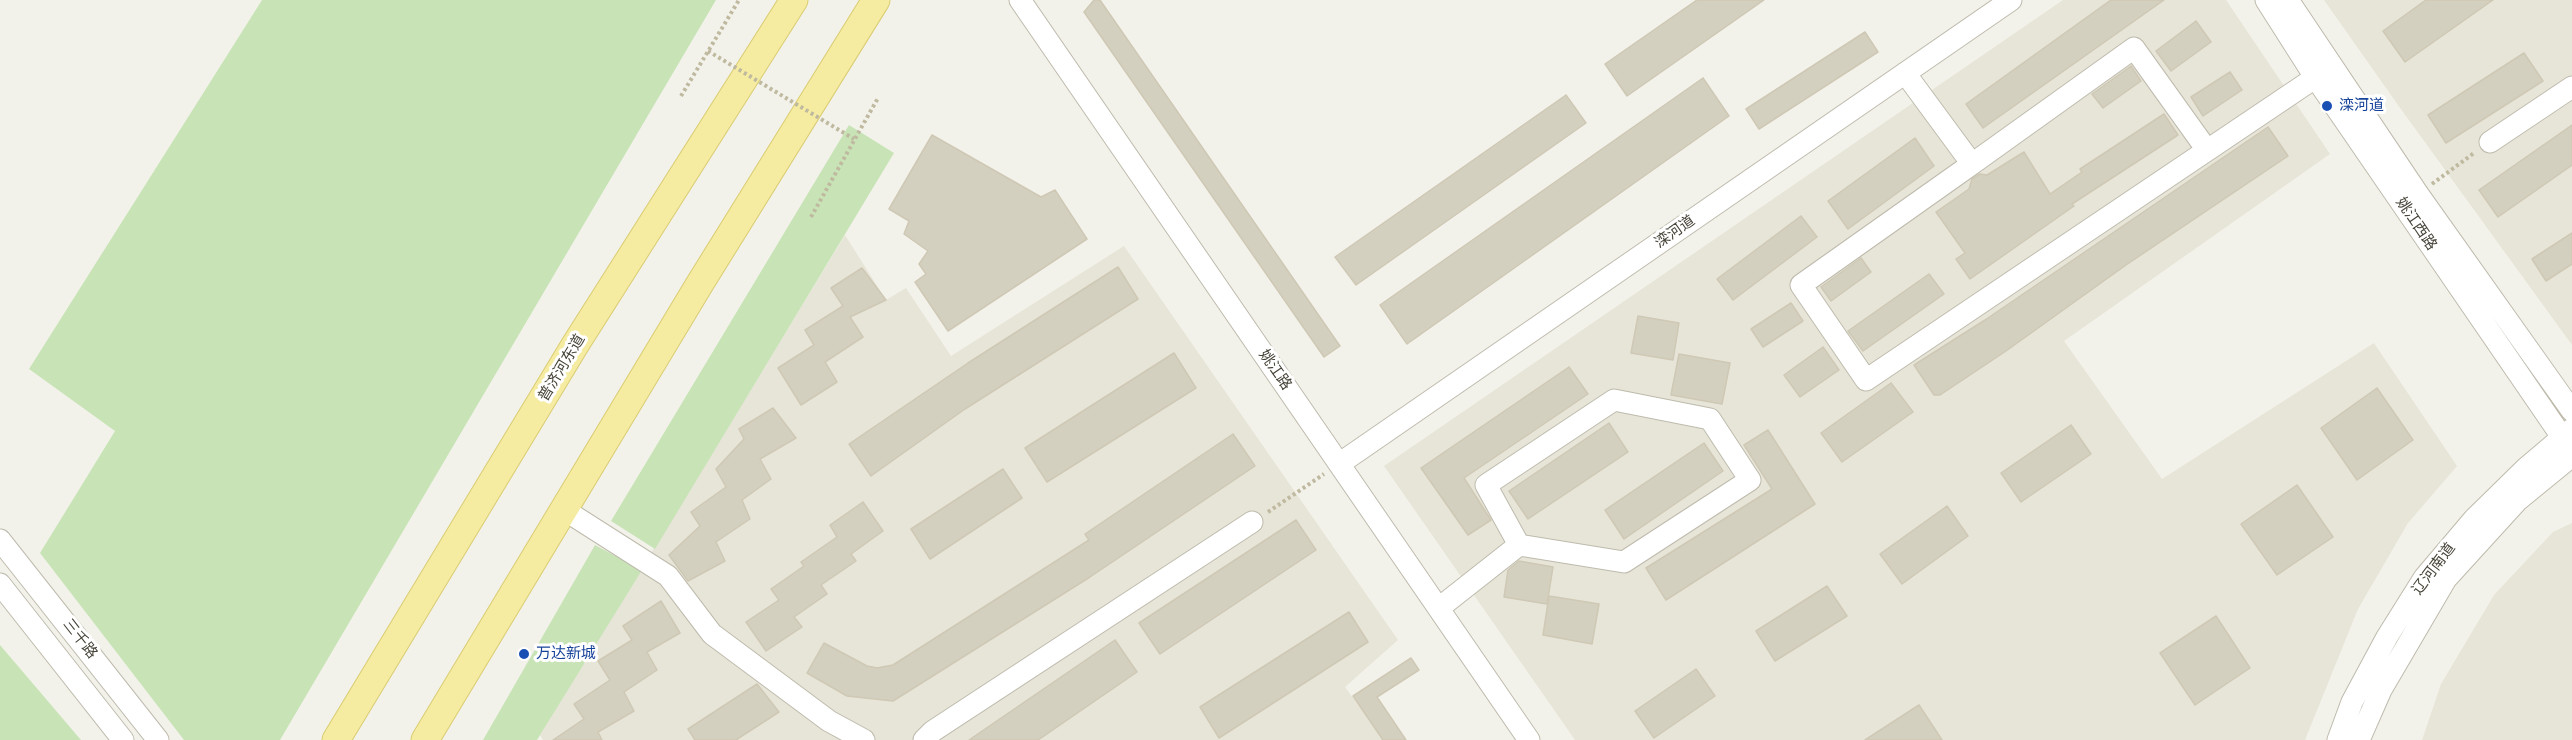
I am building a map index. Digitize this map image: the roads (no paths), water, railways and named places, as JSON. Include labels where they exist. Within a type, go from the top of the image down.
[{"type":"main road","name":"普济河东道","points":[[336,740],[575,345],[794,0]]},
{"type":"main road","points":[[425,740],[563,509],[876,0]]},
{"type":"street","name":"姚江路","points":[[1020,0],[1529,740]]},
{"type":"street","name":"滦河道","points":[[1339,464],[2011,0]]},
{"type":"street","name":"姚江西路","points":[[2266,0],[2418,194],[2572,411]]},
{"type":"street","name":"姚江西路","points":[[2288,0],[2323,72],[2569,436]]},
{"type":"street","points":[[2207,150],[2134,48],[1801,285],[1866,380],[2323,72]]},
{"type":"street","points":[[1905,73],[1972,164]]},
{"type":"street","points":[[2490,142],[2572,87]]},
{"type":"street","points":[[1439,608],[1520,544],[1624,562],[1750,480],[1710,419],[1614,400],[1486,485],[1520,544]]},
{"type":"street","name":"辽河南道","points":[[2338,740],[2352,702],[2424,578],[2474,519],[2526,468],[2569,436]]},
{"type":"street","name":"辽河南道","points":[[2359,740],[2381,690],[2446,579],[2518,500],[2572,456]]},
{"type":"street","points":[[563,509],[668,576],[712,634],[830,721],[864,740]]},
{"type":"street","points":[[924,740],[933,731],[1252,522]]},
{"type":"street","name":"三千路","points":[[0,540],[158,740]]},
{"type":"street","name":"三千路","points":[[0,584],[123,740]]},
{"type":"place","name":"滦河道","points":[[2327,106]]},
{"type":"place","name":"万达新城","points":[[524,654]]}]
